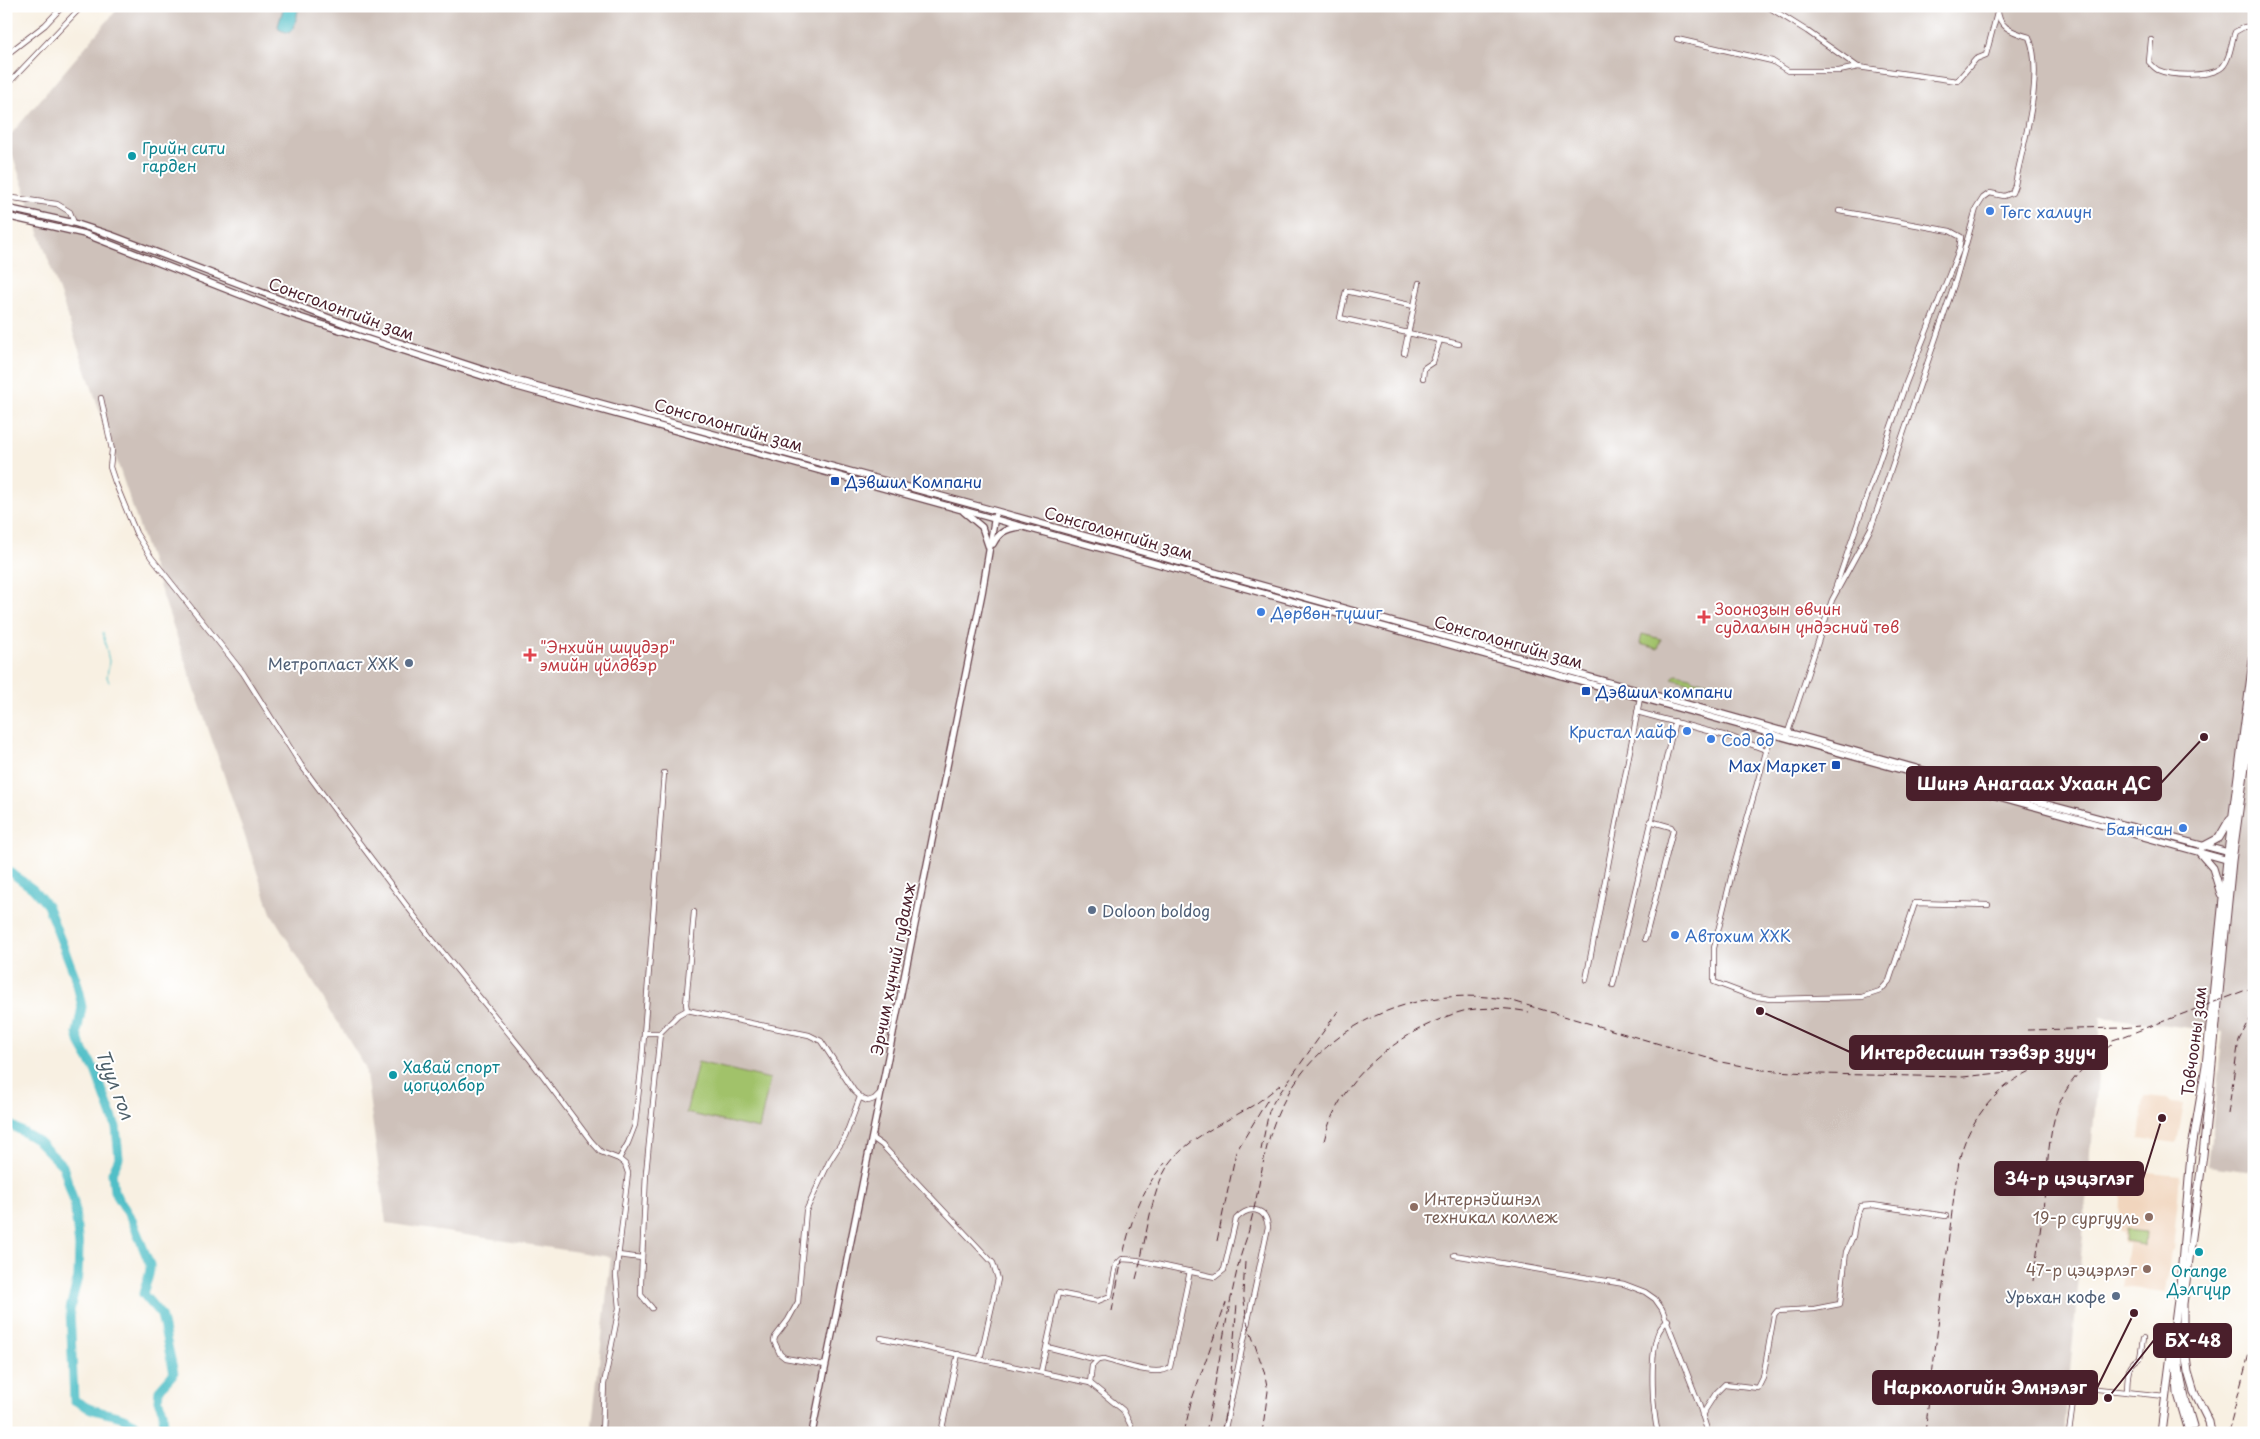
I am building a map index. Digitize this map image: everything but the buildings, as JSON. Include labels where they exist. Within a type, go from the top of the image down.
[{"type":"highway","name":"Товчооны зам","points":[[2211,1433],[2189,1376],[2184,1336],[2183,1304],[2203,1156],[2233,812],[2254,652]]},
{"type":"highway","name":"Товчооны зам","points":[[2161,1433],[2184,1249],[2191,1154],[2206,1065],[2222,900],[2254,701]]},
{"type":"highway","points":[[2222,900],[2216,874],[2201,850],[2219,838],[2233,812]]},
{"type":"highway","points":[[2172,1343],[2175,1349],[2178,1394],[2190,1427],[2179,1350],[2184,1336]]},
{"type":"main road","name":"Сонсголонгийн зам","points":[[6,208],[74,223],[358,330],[508,378],[996,511],[1772,731],[1786,739],[2230,857]]},
{"type":"main road","name":"Сонсголонгийн зам","points":[[6,216],[85,234],[287,314],[436,362],[694,436],[1640,698],[1772,731],[1788,732],[2201,850]]},
{"type":"main road","points":[[962,510],[982,527],[990,550]]},
{"type":"main road","name":"Эрчим хүчний гудамж","points":[[812,1433],[990,550],[996,511]]},
{"type":"main road","points":[[990,550],[998,534],[1009,529],[1024,527]]},
{"type":"street","points":[[6,55],[45,25],[63,6]]},
{"type":"street","points":[[6,86],[82,6]]},
{"type":"street","points":[[1767,6],[1858,67]]},
{"type":"street","points":[[1677,39],[1772,61],[1788,71],[1839,71],[1858,67],[1957,81],[1976,59],[1986,55],[1998,8]]},
{"type":"street","points":[[1832,600],[1871,528],[1956,279],[1976,209],[1983,198],[1990,193],[2004,196],[2012,193],[2015,185],[2036,80],[2035,59],[2028,38],[2007,30],[2000,21],[1998,8]]},
{"type":"street","points":[[2151,40],[2149,62],[2158,70],[2186,74],[2207,74],[2225,64],[2236,32],[2244,27],[2254,26]]},
{"type":"street","points":[[6,197],[58,204],[70,212],[74,223]]},
{"type":"street","points":[[1786,739],[1882,451],[1913,365],[1960,250],[1961,237],[1950,231],[1839,211]]},
{"type":"street","points":[[1404,353],[1419,283]]},
{"type":"street","points":[[1414,306],[1346,291],[1340,318],[1459,344]]},
{"type":"street","points":[[1423,378],[1424,368],[1433,362],[1440,340]]},
{"type":"street","points":[[101,398],[112,450],[110,467],[114,482],[136,533],[170,581],[243,673],[301,765],[431,938],[529,1058],[601,1152],[619,1159],[625,1164],[628,1172],[615,1280],[618,1290],[619,1308],[604,1384],[602,1433]]},
{"type":"street","points":[[1586,980],[1640,698]]},
{"type":"street","points":[[1637,712],[1734,738],[1766,750]]},
{"type":"street","points":[[1613,985],[1675,721]]},
{"type":"street","points":[[1772,731],[1714,948],[1714,982],[1751,996],[1770,999],[1869,996],[1880,991],[1890,981],[1915,903],[1988,905]]},
{"type":"street","points":[[619,1159],[635,1125],[664,773]]},
{"type":"street","points":[[1645,939],[1673,830],[1671,827],[1650,821]]},
{"type":"street","points":[[687,1010],[694,912]]},
{"type":"street","points":[[652,1308],[641,1295],[646,1173],[660,1033],[678,1016],[687,1010],[809,1035],[821,1041],[850,1087],[860,1098],[871,1100],[881,1092]]},
{"type":"street","points":[[644,1033],[660,1033]]},
{"type":"street","points":[[826,1365],[785,1358],[780,1354],[774,1336],[788,1320],[798,1302],[806,1210],[829,1162],[845,1137],[860,1098]]},
{"type":"street","points":[[872,1138],[882,1145],[993,1263],[998,1279],[980,1359]]},
{"type":"street","points":[[1702,1415],[1725,1384],[1758,1388],[1763,1378],[1774,1315],[1777,1312],[1814,1309],[1840,1304],[1846,1252],[1853,1236],[1856,1217],[1861,1206],[1873,1205],[1946,1216]]},
{"type":"street","points":[[1041,1371],[1058,1293],[1098,1301],[1110,1296],[1116,1266],[1122,1259],[1137,1260],[1216,1277],[1224,1270],[1236,1219],[1249,1210],[1262,1213],[1267,1218],[1268,1226],[1224,1433]]},
{"type":"street","points":[[618,1255],[642,1258]]},
{"type":"street","points":[[1454,1255],[1624,1284],[1646,1292],[1654,1299],[1668,1320],[1708,1433]]},
{"type":"street","points":[[1046,1346],[1154,1372],[1166,1370],[1170,1367],[1190,1271]]},
{"type":"street","points":[[1658,1433],[1653,1405],[1655,1345],[1658,1333],[1668,1320]]},
{"type":"street","points":[[881,1338],[1090,1383],[1123,1410],[1131,1426],[1129,1433]]},
{"type":"street","points":[[2127,1391],[2129,1368],[2132,1361],[2140,1358],[2143,1339]]},
{"type":"street","points":[[941,1433],[958,1354]]},
{"type":"street","points":[[1090,1383],[1092,1366],[1098,1360]]},
{"type":"street","points":[[2069,1433],[2076,1389],[2078,1387],[2165,1396]]},
{"type":"shaded area","points":[[120,6],[2254,6],[2254,1172],[2208,1166],[2223,1032],[2101,1017],[2097,1089],[2064,1433],[591,1433],[611,1257],[386,1223],[365,1067],[271,913],[7,139]]},
{"type":"shaded area","points":[[2144,1097],[2167,1099],[2172,1103],[2184,1104],[2177,1143],[2139,1138]]},
{"type":"shaded area","name":"19-р сургууль","points":[[2114,1169],[2180,1175],[2173,1251],[2171,1251],[2166,1292],[2122,1287],[2128,1245],[2123,1244],[2123,1233],[2120,1232],[2121,1194],[2113,1193]]},
{"type":"green space","points":[[1642,634],[1661,639],[1658,649],[1640,644]]},
{"type":"green space","points":[[1676,674],[1690,677],[1694,681],[1699,680],[1716,685],[1717,690],[1672,678]]},
{"type":"green space","points":[[698,1062],[770,1079],[759,1129],[686,1113]]},
{"type":"green space","points":[[2126,1230],[2146,1232],[2145,1245],[2125,1242]]},
{"type":"water","points":[[284,6],[299,6],[294,28],[289,33],[280,30],[278,26]]},
{"type":"waterway","points":[[103,633],[109,661],[107,677],[109,682]]},
{"type":"waterway","name":"Туул гол","points":[[6,869],[33,889],[47,905],[76,979],[82,1007],[77,1033],[80,1044],[95,1070],[116,1127],[119,1158],[112,1173],[114,1191],[132,1220],[150,1265],[149,1276],[143,1294],[161,1315],[174,1373],[159,1390],[158,1400],[163,1411],[164,1433]]},
{"type":"waterway","name":"Туул гол","points":[[6,1122],[38,1141],[63,1166],[74,1202],[79,1247],[78,1277],[70,1309],[74,1400],[91,1409],[120,1416],[132,1422],[144,1433]]},
{"type":"railway","points":[[1206,1433],[1235,1280],[1273,1126],[1289,1092],[1311,1062],[1337,1038],[1368,1020],[1401,1006],[1436,998],[1472,996],[1509,1000],[1721,1062],[1763,1070],[1820,1074],[1963,1077],[2008,1072],[2029,1067],[2122,1037],[2254,987]]},
{"type":"railway","points":[[1324,1141],[1330,1122],[1348,1089],[1374,1061],[1404,1038],[1438,1020],[1468,1010],[1499,1008],[1529,1012]]},
{"type":"railway","points":[[1261,1150],[1269,1111],[1274,1101],[1338,1011]]},
{"type":"railway","points":[[2228,1114],[2239,1040],[2254,1012]]},
{"type":"railway","points":[[2027,1030],[2140,1026]]},
{"type":"railway","points":[[2033,1281],[2049,1151],[2056,1111],[2064,1094],[2076,1077],[2092,1060],[2114,1043]]},
{"type":"railway","points":[[2018,1057],[2052,1054]]},
{"type":"railway","points":[[1925,1433],[1955,1187],[1961,1153],[1972,1127],[1988,1104],[2009,1084],[2033,1070]]},
{"type":"railway","points":[[1136,1279],[1148,1222],[1160,1180],[1174,1158],[1194,1140],[1256,1104],[1280,1085]]},
{"type":"railway","points":[[1217,1241],[1236,1152],[1268,1099]]},
{"type":"railway","points":[[1112,1311],[1124,1252],[1135,1213],[1153,1178],[1166,1162]]},
{"type":"railway","points":[[1245,1262],[1243,1293],[1247,1322],[1264,1371],[1268,1391],[1262,1433]]},
{"type":"railway","points":[[1184,1433],[1191,1402],[1226,1303]]},
{"type":"railway","points":[[1221,1433],[1229,1395],[1237,1304]]},
{"type":"railway","points":[[2228,1433],[2254,1335]]},
{"type":"place","name":"Грийн сити гарден","points":[[132,156]]},
{"type":"place","name":"Төгс халиун","points":[[1990,211]]},
{"type":"place","name":"Дэвшил Компани","points":[[835,481]]},
{"type":"place","name":"Дөрвөн түшиг","points":[[1261,612]]},
{"type":"place","name":"Зоонозын өвчин судлалын үндэсний төв","points":[[1704,617]]},
{"type":"place","name":"\"Энхийн шүүдэр\" эмийн үйлдвэр","points":[[530,655]]},
{"type":"place","name":"Метропласт ХХК","points":[[409,663]]},
{"type":"place","name":"Дэвшил компани","points":[[1586,691]]},
{"type":"place","name":"Кристал лайф","points":[[1687,731]]},
{"type":"place","name":"Шинэ Анагаах Ухаан ДС","points":[[2204,737]]},
{"type":"place","name":"Сод од","points":[[1711,739]]},
{"type":"place","name":"Мах Маркет","points":[[1836,765]]},
{"type":"place","name":"Баянсан","points":[[2183,828]]},
{"type":"place","name":"Doloon boldog","points":[[1092,910]]},
{"type":"place","name":"Автохим ХХК","points":[[1675,935]]},
{"type":"place","name":"Интердесишн тээвэр зууч","points":[[1760,1011]]},
{"type":"place","name":"Хавай спорт цогцолбор","points":[[393,1075]]},
{"type":"place","name":"34-р цэцэглэг","points":[[2162,1118]]},
{"type":"place","name":"Интернэйшнэл техникал коллеж","points":[[1414,1207]]},
{"type":"place","name":"19-р сургууль","points":[[2149,1217]]},
{"type":"place","name":"Orange Дэлгүүр","points":[[2199,1252]]},
{"type":"place","name":"47-р цэцэрлэг","points":[[2147,1269]]},
{"type":"place","name":"Урьхан кофе","points":[[2116,1296]]},
{"type":"place","name":"Наркологийн Эмнэлэг","points":[[2134,1313]]},
{"type":"place","name":"БХ-48","points":[[2108,1398]]}]
